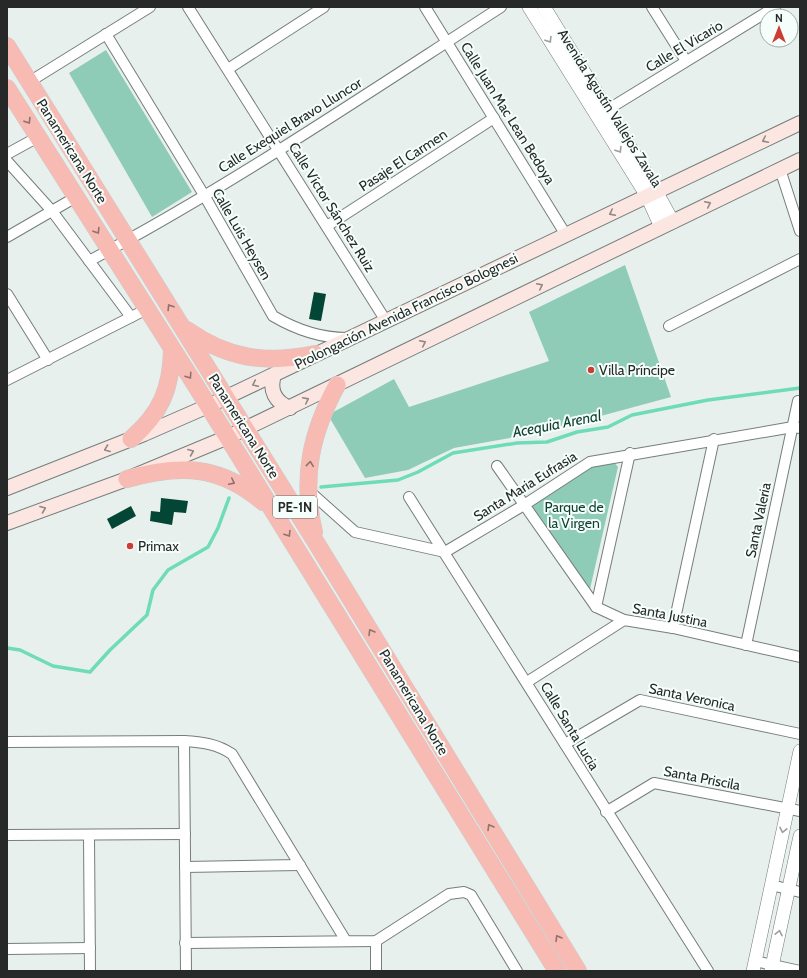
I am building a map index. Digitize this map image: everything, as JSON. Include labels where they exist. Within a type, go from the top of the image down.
[{"type":"highway","name":"Panamericana Norte","points":[[7,46],[317,544],[574,965]]},
{"type":"highway","name":"Panamericana Norte","points":[[7,88],[228,437],[554,970]]},
{"type":"highway","points":[[182,327],[202,340],[223,350],[246,357],[269,360],[292,359],[316,354]]},
{"type":"highway","points":[[131,439],[144,428],[157,411],[167,392],[172,371],[172,350]]},
{"type":"highway","points":[[317,544],[311,517],[308,490],[309,462],[315,435],[324,409],[337,385]]},
{"type":"highway","points":[[127,479],[154,471],[176,469],[198,471],[220,476],[249,490],[274,512]]},
{"type":"main road","name":"Prolongación Avenida Francisco Bolognesi","points":[[7,488],[131,439],[226,398],[800,123]]},
{"type":"main road","points":[[7,523],[127,479],[246,429],[800,160]]},
{"type":"main road","points":[[274,375],[272,380],[273,392],[280,402],[290,408]]},
{"type":"street","points":[[29,82],[150,7]]},
{"type":"street","name":"Calle Víctor Sánchez Ruiz","points":[[188,7],[279,149],[386,321]]},
{"type":"street","points":[[228,69],[324,7]]},
{"type":"street","name":"Calle Juan Mac Lean Bedoya","points":[[425,7],[566,235]]},
{"type":"street","name":"Calle Exequiel Bravo Lluncor","points":[[89,261],[128,241],[279,149],[502,7]]},
{"type":"street","name":"Avenida Agustín Vallejos Zavala","points":[[529,7],[652,194]]},
{"type":"street","name":"Avenida Agustín Vallejos Zavala","points":[[544,7],[607,110],[667,224]]},
{"type":"street","points":[[652,7],[686,61]]},
{"type":"street","name":"Calle El Vicario","points":[[607,110],[775,7]]},
{"type":"street","name":"Calle Luis Heysen","points":[[106,34],[204,195],[273,316],[290,326],[314,333],[334,338],[351,338]]},
{"type":"street","name":"Pasaje El Carmen","points":[[327,226],[494,118]]},
{"type":"street","points":[[7,154],[38,137]]},
{"type":"street","points":[[7,162],[52,211],[132,317]]},
{"type":"street","points":[[780,169],[800,231]]},
{"type":"street","points":[[7,237],[76,197]]},
{"type":"street","points":[[669,326],[800,259]]},
{"type":"street","points":[[8,300],[48,360]]},
{"type":"street","points":[[7,380],[146,309]]},
{"type":"street","name":"Santa Valeria","points":[[746,645],[796,427],[798,402]]},
{"type":"street","name":"Santa Maria Eufrasia","points":[[444,552],[524,505],[590,462],[630,453],[796,427]]},
{"type":"street","points":[[673,628],[714,439]]},
{"type":"street","points":[[596,607],[630,453]]},
{"type":"street","points":[[497,466],[596,607],[624,620]]},
{"type":"street","points":[[308,490],[355,532],[444,552]]},
{"type":"street","name":"Calle Santa Lucia","points":[[409,496],[606,812],[708,971]]},
{"type":"street","name":"Santa Justina","points":[[526,682],[624,620],[673,628],[800,657]]},
{"type":"street","name":"Santa Veronica","points":[[565,744],[640,700],[800,734]]},
{"type":"street","points":[[7,742],[184,741],[211,744],[232,754],[346,941]]},
{"type":"street","points":[[184,741],[186,971]]},
{"type":"street","points":[[800,751],[794,810],[771,885],[754,966],[800,971]]},
{"type":"street","name":"Santa Priscila","points":[[606,812],[654,783],[794,810]]},
{"type":"street","points":[[7,835],[185,834]]},
{"type":"street","points":[[89,835],[90,971]]},
{"type":"street","points":[[772,968],[794,890],[800,836]]},
{"type":"street","points":[[185,867],[300,865]]},
{"type":"street","points":[[771,885],[794,890]]},
{"type":"street","points":[[186,943],[376,941],[449,894],[464,892],[471,895],[517,971]]},
{"type":"street","points":[[376,941],[376,971]]},
{"type":"street","points":[[7,949],[90,948]]},
{"type":"street","points":[[554,970],[574,965]]},
{"type":"green space","points":[[106,50],[192,192],[152,217],[69,73]]},
{"type":"green space","name":"Villa Príncipe","points":[[625,265],[671,397],[538,433],[454,448],[408,470],[365,478],[328,415],[394,379],[409,407],[549,361],[529,312]]},
{"type":"green space","name":"Parque de la Virgen","points":[[614,462],[618,467],[590,589],[585,590],[530,504],[589,467]]},
{"type":"building","points":[[314,292],[326,294],[321,321],[309,319]]},
{"type":"building","points":[[161,498],[188,501],[186,513],[174,512],[172,525],[150,521],[151,511],[160,512]]},
{"type":"building","points":[[131,506],[136,516],[112,529],[107,519]]},
{"type":"waterway","name":"Acequia Arenal","points":[[321,487],[398,480],[418,472],[453,453],[517,443],[547,442],[577,432],[608,427],[632,415],[708,400],[800,388]]},
{"type":"waterway","name":"Acequia Arenal","points":[[7,648],[20,650],[53,666],[90,672],[110,650],[147,615],[153,590],[168,570],[208,547],[218,528],[229,498]]},
{"type":"place","name":"Villa Príncipe","points":[[591,370]]},
{"type":"place","name":"Primax","points":[[130,546]]}]
